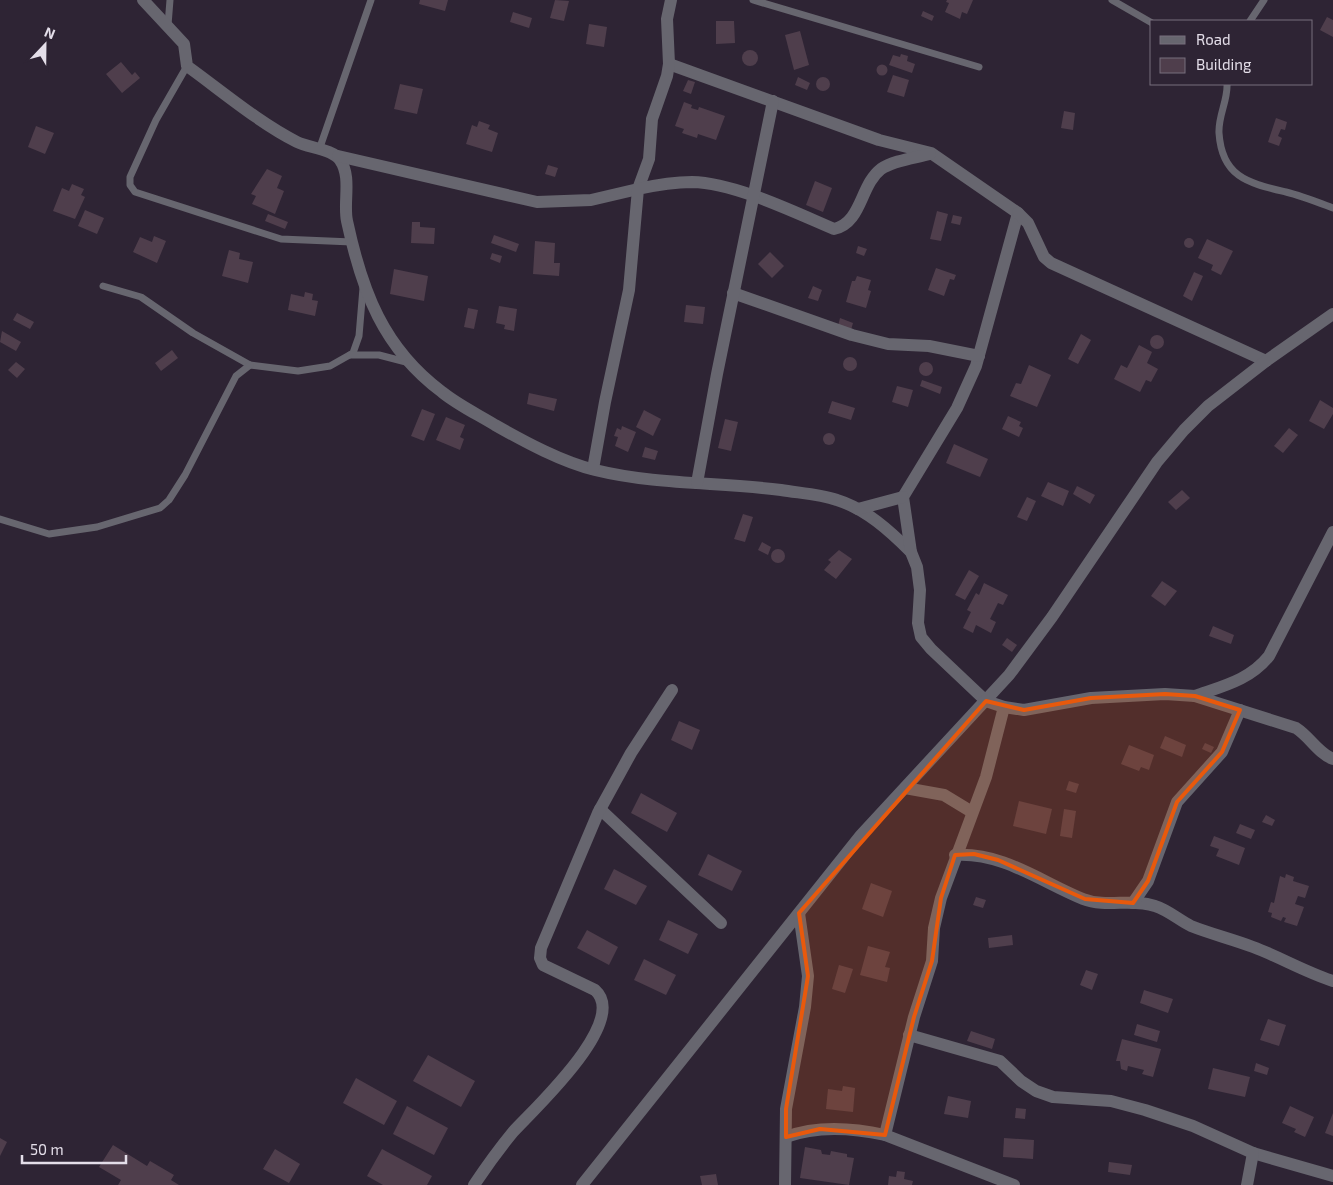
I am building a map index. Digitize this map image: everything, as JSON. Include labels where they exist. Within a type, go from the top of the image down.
[{"type":"street","points":[[143,0],[184,44],[187,66],[274,130],[300,144],[338,156],[537,202],[591,200],[671,183],[693,182],[717,186],[754,197],[834,228],[844,227],[852,219],[866,189],[880,170],[888,165],[932,154]]},
{"type":"street","points":[[593,470],[605,402],[629,290],[638,189],[649,160],[652,120],[669,64],[667,19],[671,0]]},
{"type":"street","points":[[669,64],[879,140],[932,154],[1018,213],[1028,223],[1044,257],[1051,263],[1266,361]]},
{"type":"street","points":[[697,483],[772,101]]},
{"type":"street","points":[[338,156],[344,166],[346,218],[363,283],[385,331],[408,362],[443,393],[533,445],[593,470],[646,479],[807,494],[837,500],[858,509],[892,533],[911,552]]},
{"type":"street","points":[[1018,213],[979,356],[957,408],[903,497],[911,552],[917,567],[920,590],[918,623],[921,637],[931,649],[986,701],[1004,707],[1024,710],[1091,698],[1127,695],[1165,694],[1195,696],[1296,728],[1308,736],[1320,750],[1333,760]]},
{"type":"street","points":[[733,293],[861,337],[894,345],[929,346],[979,356]]},
{"type":"street","points":[[582,1185],[862,835],[1009,676],[1052,617],[1158,462],[1184,430],[1208,406],[1266,361],[1333,314]]},
{"type":"street","points":[[858,509],[903,497]]},
{"type":"street","points":[[1195,696],[1246,678],[1260,668],[1270,656],[1333,532]]},
{"type":"street","points":[[474,1185],[504,1143],[579,1061],[599,1023],[604,1003],[602,996],[595,990],[543,965],[540,958],[541,948],[600,808],[631,753],[672,690]]},
{"type":"street","points":[[885,1135],[909,1035],[932,961],[937,914],[955,855],[986,777],[1004,707]]},
{"type":"street","points":[[1134,903],[1148,880],[1177,802],[1222,752],[1240,710]]},
{"type":"street","points":[[905,788],[944,795],[972,812]]},
{"type":"street","points":[[600,808],[722,923]]},
{"type":"street","points":[[955,855],[974,854],[998,860],[1029,872],[1085,899],[1104,904],[1134,903],[1155,906],[1192,926],[1254,947],[1302,970],[1333,981]]},
{"type":"street","points":[[785,1185],[786,1109],[808,976],[799,913]]},
{"type":"street","points":[[909,1035],[1000,1061],[1021,1081],[1036,1091],[1053,1097],[1111,1101],[1145,1110],[1192,1126],[1253,1153],[1333,1176]]},
{"type":"street","points":[[786,1137],[820,1129],[885,1135],[1014,1185]]},
{"type":"street","points":[[1247,1185],[1253,1153]]},
{"type":"lane","points":[[168,25],[170,0]]},
{"type":"lane","points":[[319,150],[371,0]]},
{"type":"lane","points":[[753,0],[979,67]]},
{"type":"lane","points":[[1112,0],[1150,22]]},
{"type":"lane","points":[[1251,20],[1264,0]]},
{"type":"lane","points":[[187,66],[156,120],[130,177],[130,185],[135,192],[281,239],[352,242]]},
{"type":"lane","points":[[1227,85],[1219,131],[1229,166],[1237,175],[1252,184],[1287,192],[1333,208]]},
{"type":"lane","points":[[350,355],[355,349],[359,336],[363,283]]},
{"type":"lane","points":[[102,286],[142,297],[193,333],[250,365],[298,371],[319,369],[350,355],[379,355],[408,362]]},
{"type":"lane","points":[[0,520],[49,534],[97,527],[160,508],[169,500],[185,476],[236,376],[250,365]]},
{"type":"highlighted area","points":[[1165,694],[1195,696],[1240,710],[1222,752],[1177,802],[1148,881],[1133,903],[1085,899],[998,860],[974,854],[955,855],[941,898],[932,961],[914,1017],[885,1135],[820,1129],[786,1137],[786,1109],[808,976],[799,913],[986,701],[1024,710],[1091,698]]},
{"type":"building","points":[[420,0],[448,0],[445,11],[419,4]]},
{"type":"building","points":[[555,0],[569,1],[564,21],[550,18]]},
{"type":"building","points":[[947,0],[973,0],[967,14],[962,12],[960,19],[945,12],[949,3],[946,2]]},
{"type":"building","points":[[923,11],[934,16],[932,21],[921,16]]},
{"type":"building","points":[[513,12],[532,18],[529,28],[510,22]]},
{"type":"building","points":[[1327,17],[1333,20],[1333,37],[1320,30]]},
{"type":"building","points":[[716,21],[734,21],[735,43],[716,44]]},
{"type":"building","points":[[589,24],[607,27],[604,47],[586,44]]},
{"type":"building","points":[[800,31],[809,65],[794,70],[785,35]]},
{"type":"building","points":[[747,50],[753,50],[758,55],[756,64],[747,66],[742,61],[742,55]]},
{"type":"building","points":[[901,54],[908,56],[907,61],[915,64],[912,73],[889,65],[893,55],[900,57]]},
{"type":"building","points":[[121,62],[132,75],[135,72],[140,78],[122,93],[106,74]]},
{"type":"building","points":[[882,64],[888,70],[882,76],[876,70]]},
{"type":"building","points":[[893,75],[909,80],[904,97],[887,92]]},
{"type":"building","points":[[798,77],[810,83],[807,90],[795,85]]},
{"type":"building","points":[[823,77],[828,79],[830,84],[828,89],[823,91],[818,89],[816,84],[818,79]]},
{"type":"building","points":[[688,80],[695,82],[691,94],[683,91]]},
{"type":"building","points":[[400,84],[423,89],[417,114],[394,109]]},
{"type":"building","points":[[684,102],[692,105],[691,108],[698,110],[699,107],[725,116],[716,140],[698,134],[697,138],[682,133],[684,129],[675,126]]},
{"type":"building","points":[[1064,111],[1075,113],[1073,130],[1061,128]]},
{"type":"building","points":[[1276,118],[1287,122],[1285,130],[1281,129],[1278,136],[1282,138],[1279,146],[1268,142]]},
{"type":"building","points":[[479,121],[490,125],[488,129],[498,133],[492,152],[466,144],[472,125],[477,127]]},
{"type":"building","points":[[36,126],[54,133],[45,154],[28,147]]},
{"type":"building","points":[[548,165],[558,168],[555,177],[545,174]]},
{"type":"building","points":[[267,169],[282,176],[277,188],[284,191],[275,214],[252,204],[256,196],[251,194]]},
{"type":"building","points":[[815,181],[832,188],[823,212],[806,205]]},
{"type":"building","points":[[72,184],[84,189],[81,195],[85,197],[75,219],[53,211],[62,188],[69,191]]},
{"type":"building","points":[[85,210],[104,218],[97,234],[78,226]]},
{"type":"building","points":[[937,211],[948,214],[941,241],[930,239]]},
{"type":"building","points":[[268,214],[288,222],[285,229],[265,221]]},
{"type":"building","points":[[953,215],[962,217],[960,225],[951,223]]},
{"type":"building","points":[[412,222],[420,222],[420,227],[435,228],[434,244],[411,243]]},
{"type":"building","points":[[494,235],[519,244],[516,252],[491,243]]},
{"type":"building","points":[[154,236],[166,241],[157,263],[133,252],[140,237],[152,242]]},
{"type":"building","points":[[1187,238],[1191,238],[1194,243],[1193,247],[1187,248],[1184,245],[1184,241]]},
{"type":"building","points":[[1207,239],[1233,251],[1221,275],[1211,270],[1213,265],[1198,258]]},
{"type":"building","points":[[535,241],[555,243],[554,263],[560,263],[559,276],[533,274]]},
{"type":"building","points":[[858,246],[867,249],[864,256],[856,253]]},
{"type":"building","points":[[229,250],[240,253],[239,259],[253,262],[248,283],[222,276]]},
{"type":"building","points":[[770,252],[784,266],[772,278],[758,264]]},
{"type":"building","points":[[492,253],[502,256],[500,263],[490,259]]},
{"type":"building","points":[[936,268],[956,275],[954,280],[950,279],[944,296],[928,290]]},
{"type":"building","points":[[394,269],[428,276],[424,301],[390,294]]},
{"type":"building","points":[[1194,272],[1203,276],[1192,301],[1183,296]]},
{"type":"building","points":[[857,276],[871,280],[868,290],[871,291],[866,308],[846,302],[852,281],[855,281]]},
{"type":"building","points":[[813,286],[822,290],[818,301],[808,298]]},
{"type":"building","points":[[305,292],[313,294],[312,300],[318,301],[315,316],[288,310],[291,294],[304,297]]},
{"type":"building","points":[[686,305],[705,307],[703,324],[684,322]]},
{"type":"building","points":[[499,306],[517,309],[514,331],[504,329],[505,325],[496,323]]},
{"type":"building","points":[[468,308],[478,310],[474,329],[464,327]]},
{"type":"building","points":[[17,313],[34,322],[30,329],[13,320]]},
{"type":"building","points":[[840,318],[853,323],[851,330],[838,326]]},
{"type":"building","points":[[2,331],[21,342],[16,351],[0,342]]},
{"type":"building","points":[[1081,334],[1091,340],[1078,364],[1068,359]]},
{"type":"building","points":[[1157,335],[1162,337],[1164,342],[1162,347],[1157,349],[1152,347],[1150,342],[1152,337]]},
{"type":"building","points":[[1139,345],[1152,352],[1147,363],[1158,369],[1151,382],[1146,380],[1140,392],[1114,379],[1121,365],[1127,368]]},
{"type":"building","points":[[172,350],[178,358],[161,371],[155,363]]},
{"type":"building","points":[[850,357],[855,359],[857,364],[855,369],[850,371],[845,369],[843,364],[845,359]]},
{"type":"building","points":[[16,362],[25,369],[17,378],[8,370]]},
{"type":"building","points":[[926,362],[931,364],[933,369],[931,374],[926,376],[921,374],[919,369],[921,364]]},
{"type":"building","points":[[1029,365],[1051,375],[1037,407],[1010,396],[1016,383],[1021,384]]},
{"type":"building","points":[[922,380],[942,387],[940,394],[920,386]]},
{"type":"building","points":[[897,386],[913,390],[908,407],[892,402]]},
{"type":"building","points":[[529,393],[557,399],[554,411],[527,404]]},
{"type":"building","points":[[1320,400],[1333,408],[1333,414],[1324,429],[1309,421]]},
{"type":"building","points":[[832,401],[855,408],[851,420],[828,413]]},
{"type":"building","points":[[422,409],[435,414],[424,441],[411,436]]},
{"type":"building","points":[[644,410],[661,419],[653,436],[636,427]]},
{"type":"building","points":[[1008,416],[1021,422],[1019,426],[1023,428],[1019,437],[1002,429]]},
{"type":"building","points":[[446,417],[465,425],[460,437],[464,439],[460,450],[436,440]]},
{"type":"building","points":[[725,419],[738,422],[731,451],[718,448]]},
{"type":"building","points":[[622,426],[636,432],[628,452],[615,446],[618,437],[614,436],[617,428],[621,430]]},
{"type":"building","points":[[1289,428],[1298,435],[1283,453],[1274,446]]},
{"type":"building","points":[[827,433],[831,433],[835,439],[831,445],[827,445],[823,441],[823,437]]},
{"type":"building","points":[[954,444],[988,459],[980,477],[946,463]]},
{"type":"building","points":[[645,447],[658,451],[655,460],[642,457]]},
{"type":"building","points":[[1048,482],[1069,491],[1063,506],[1041,496]]},
{"type":"building","points":[[1077,486],[1095,495],[1090,504],[1073,494]]},
{"type":"building","points":[[1182,490],[1190,498],[1176,510],[1168,502]]},
{"type":"building","points":[[1027,497],[1036,501],[1027,521],[1017,517]]},
{"type":"building","points":[[743,514],[753,517],[745,542],[734,539]]},
{"type":"building","points":[[762,542],[771,547],[768,555],[758,550]]},
{"type":"building","points":[[778,549],[783,551],[785,556],[783,561],[778,563],[773,561],[771,556],[773,551]]},
{"type":"building","points":[[839,550],[852,559],[836,579],[824,570],[831,562],[828,560]]},
{"type":"building","points":[[969,570],[979,576],[965,600],[955,595]]},
{"type":"building","points":[[1162,581],[1177,591],[1165,606],[1151,596]]},
{"type":"building","points":[[984,583],[1008,595],[1003,605],[998,603],[990,619],[996,622],[991,633],[976,625],[973,633],[963,628],[971,612],[967,610],[976,593],[979,595]]},
{"type":"building","points":[[1213,626],[1234,635],[1231,644],[1209,636]]},
{"type":"building","points":[[1007,638],[1017,645],[1012,652],[1002,645]]},
{"type":"building","points":[[679,721],[700,730],[692,750],[671,740]]},
{"type":"building","points":[[1165,736],[1186,745],[1182,757],[1160,748]]},
{"type":"building","points":[[1205,743],[1214,747],[1211,753],[1202,749]]},
{"type":"building","points":[[1129,745],[1154,755],[1149,770],[1141,767],[1139,771],[1121,764]]},
{"type":"building","points":[[1069,781],[1079,784],[1076,793],[1066,790]]},
{"type":"building","points":[[641,793],[677,813],[667,832],[631,813]]},
{"type":"building","points":[[1019,801],[1052,809],[1046,834],[1013,826]]},
{"type":"building","points":[[1064,809],[1076,811],[1072,838],[1060,836]]},
{"type":"building","points":[[1266,815],[1275,820],[1272,826],[1262,822]]},
{"type":"building","points":[[1240,824],[1255,830],[1251,839],[1236,833]]},
{"type":"building","points":[[1214,836],[1245,848],[1239,865],[1216,856],[1219,849],[1210,846]]},
{"type":"building","points":[[708,854],[742,871],[732,891],[698,875]]},
{"type":"building","points":[[614,869],[647,886],[636,905],[604,889]]},
{"type":"building","points":[[1286,874],[1294,877],[1293,881],[1309,886],[1305,898],[1298,896],[1295,904],[1304,907],[1297,926],[1284,922],[1286,918],[1283,917],[1281,921],[1271,917],[1272,913],[1268,912],[1271,902],[1274,903],[1280,876],[1285,878]]},
{"type":"building","points":[[871,883],[892,891],[883,917],[862,909]]},
{"type":"building","points":[[976,897],[986,900],[983,908],[973,905]]},
{"type":"building","points":[[668,920],[698,934],[688,954],[659,940]]},
{"type":"building","points":[[587,930],[618,947],[609,965],[577,948]]},
{"type":"building","points":[[1012,935],[1013,945],[989,948],[988,938]]},
{"type":"building","points":[[868,946],[890,952],[885,967],[890,968],[887,982],[860,975]]},
{"type":"building","points":[[644,959],[676,975],[666,995],[634,980]]},
{"type":"building","points":[[839,965],[853,969],[845,993],[832,989]]},
{"type":"building","points":[[1086,970],[1098,974],[1092,990],[1080,985]]},
{"type":"building","points":[[1144,990],[1173,999],[1168,1013],[1140,1003]]},
{"type":"building","points":[[1268,1019],[1286,1025],[1279,1046],[1260,1040]]},
{"type":"building","points":[[1137,1024],[1160,1031],[1157,1042],[1134,1035]]},
{"type":"building","points":[[971,1031],[995,1039],[992,1049],[967,1041]]},
{"type":"building","points":[[1122,1039],[1161,1049],[1153,1077],[1142,1074],[1144,1070],[1128,1066],[1127,1071],[1121,1069],[1120,1061],[1116,1061]]},
{"type":"building","points":[[428,1055],[475,1081],[461,1107],[413,1081]]},
{"type":"building","points":[[1256,1063],[1269,1068],[1267,1075],[1254,1071]]},
{"type":"building","points":[[1213,1068],[1250,1077],[1245,1097],[1208,1089]]},
{"type":"building","points":[[356,1078],[397,1101],[384,1125],[343,1103]]},
{"type":"building","points":[[843,1086],[855,1088],[853,1112],[826,1109],[828,1089],[842,1091]]},
{"type":"building","points":[[948,1096],[971,1101],[968,1118],[944,1114]]},
{"type":"building","points":[[407,1106],[448,1128],[434,1155],[393,1134]]},
{"type":"building","points":[[1290,1106],[1314,1117],[1305,1137],[1294,1132],[1296,1129],[1282,1123]]},
{"type":"building","points":[[1016,1108],[1026,1109],[1025,1119],[1015,1118]]},
{"type":"building","points":[[1333,1113],[1333,1136],[1325,1133]]},
{"type":"building","points":[[0,1138],[7,1142],[0,1156]]},
{"type":"building","points":[[1004,1138],[1034,1140],[1033,1159],[1003,1157]]},
{"type":"building","points":[[113,1145],[147,1166],[150,1161],[174,1175],[171,1180],[179,1185],[118,1185],[121,1180],[99,1167]]},
{"type":"building","points":[[805,1147],[821,1150],[822,1154],[830,1155],[831,1151],[847,1154],[847,1157],[854,1158],[849,1185],[800,1178]]},
{"type":"building","points":[[275,1149],[300,1164],[289,1183],[263,1169]]},
{"type":"building","points":[[382,1149],[432,1176],[427,1185],[383,1185],[367,1176]]},
{"type":"building","points":[[1109,1162],[1132,1165],[1130,1175],[1108,1172]]},
{"type":"building","points":[[897,1171],[905,1172],[904,1179],[913,1181],[912,1185],[888,1185],[889,1176],[896,1177]]},
{"type":"building","points":[[716,1174],[718,1185],[702,1185],[700,1176]]}]
